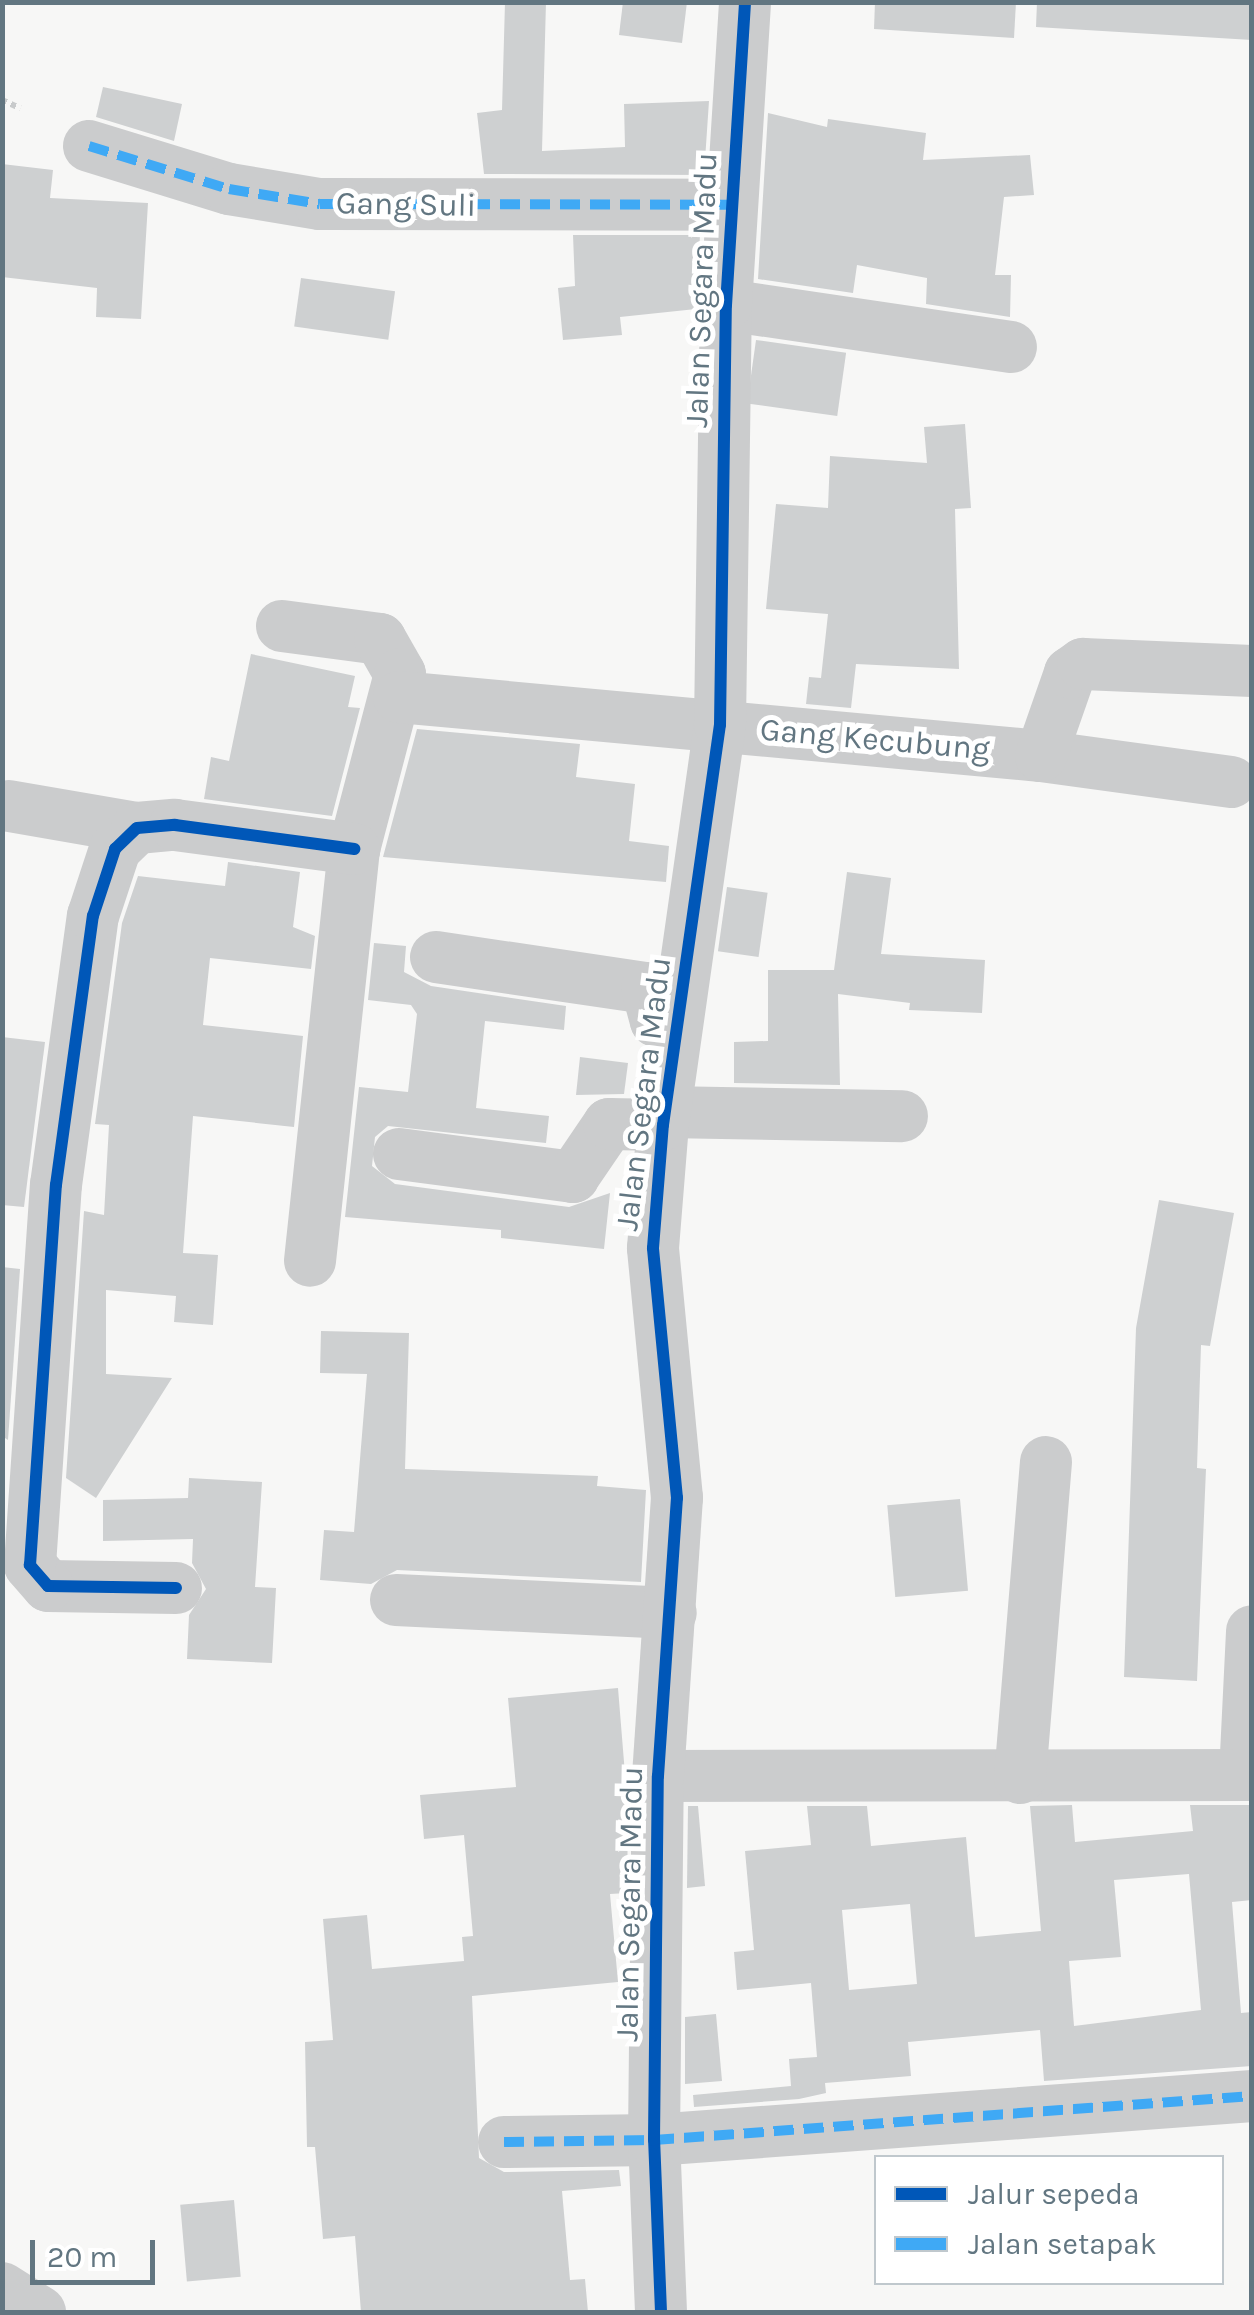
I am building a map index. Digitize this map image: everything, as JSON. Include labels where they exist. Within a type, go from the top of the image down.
[{"type":"street","name":"Jalan Segara Madu","points":[[661,2312],[654,2140],[658,1776],[671,1613],[675,1446],[654,1248],[664,1118],[720,725],[726,305],[745,2]]},
{"type":"street","name":"Gang Suli","points":[[89,146],[230,189],[320,204],[732,205]]},
{"type":"street","points":[[726,305],[1011,346]]},
{"type":"street","points":[[282,626],[380,639],[397,662],[398,697],[354,848],[310,1262]]},
{"type":"street","points":[[1041,756],[1070,673],[1083,664],[1252,672]]},
{"type":"street","name":"Gang Kecubung","points":[[398,697],[1041,756],[1231,782]]},
{"type":"street","points":[[9,806],[137,828],[175,825],[354,848]]},
{"type":"street","points":[[137,828],[115,848],[93,916],[56,1185],[30,1564],[48,1586],[176,1588]]},
{"type":"street","points":[[436,957],[647,988],[654,1019],[677,1024]]},
{"type":"street","points":[[399,1154],[573,1177],[609,1124],[664,1118],[902,1116]]},
{"type":"street","points":[[1020,1778],[1046,1462]]},
{"type":"street","points":[[396,1600],[671,1613]]},
{"type":"street","points":[[658,1776],[1248,1775],[1252,1631]]},
{"type":"street","points":[[504,2142],[654,2140],[1252,2096]]},
{"type":"street","points":[[2,2288],[40,2312]]},
{"type":"path","points":[[2,100],[20,108]]},
{"type":"building","points":[[505,2],[546,2],[542,151],[625,147],[624,104],[709,101],[704,175],[484,174],[477,113],[502,110]]},
{"type":"building","points":[[623,2],[687,2],[682,43],[619,35]]},
{"type":"building","points":[[875,2],[1016,2],[1014,38],[874,29]]},
{"type":"building","points":[[1037,2],[1252,2],[1252,40],[1036,27]]},
{"type":"building","points":[[103,87],[182,104],[174,141],[96,117]]},
{"type":"building","points":[[768,113],[827,127],[828,119],[926,133],[923,160],[1030,155],[1034,195],[1004,197],[995,275],[1011,275],[1010,317],[926,304],[927,278],[857,265],[853,293],[758,279]]},
{"type":"building","points":[[2,164],[53,170],[50,198],[148,203],[141,319],[96,317],[97,288],[2,277]]},
{"type":"building","points":[[573,235],[700,235],[696,309],[620,317],[622,335],[563,340],[558,288],[575,286]]},
{"type":"building","points":[[301,278],[395,291],[388,340],[294,327]]},
{"type":"building","points":[[756,340],[846,353],[837,416],[747,403]]},
{"type":"building","points":[[965,424],[971,508],[955,509],[959,669],[856,664],[851,708],[806,704],[809,677],[821,678],[828,614],[766,609],[776,504],[828,508],[830,456],[927,463],[924,427]]},
{"type":"building","points":[[251,654],[355,676],[348,707],[360,708],[332,816],[204,799],[211,757],[229,761]]},
{"type":"building","points":[[417,729],[580,744],[576,777],[635,784],[629,841],[669,846],[666,882],[383,857]]},
{"type":"building","points":[[228,862],[300,872],[293,927],[315,936],[311,969],[210,958],[203,1025],[303,1036],[294,1127],[193,1116],[183,1253],[218,1255],[213,1325],[174,1322],[176,1296],[106,1290],[106,1374],[172,1378],[96,1498],[66,1478],[84,1211],[104,1215],[109,1125],[95,1124],[122,923],[138,876],[225,886]]},
{"type":"building","points":[[847,872],[891,878],[881,954],[985,960],[982,1013],[909,1010],[910,1003],[838,994],[840,1085],[734,1083],[734,1042],[768,1041],[768,970],[834,970]]},
{"type":"building","points":[[727,887],[768,893],[759,957],[718,951]]},
{"type":"building","points":[[374,943],[406,946],[404,972],[431,986],[566,1006],[564,1030],[485,1021],[476,1108],[549,1116],[546,1143],[388,1126],[375,1137],[372,1166],[395,1184],[569,1207],[610,1193],[604,1249],[501,1238],[501,1230],[345,1217],[359,1087],[408,1092],[417,1014],[411,1005],[368,1000]]},
{"type":"building","points":[[2,1037],[45,1042],[24,1207],[2,1205]]},
{"type":"building","points":[[580,1057],[628,1063],[624,1094],[576,1095]]},
{"type":"building","points":[[1159,1200],[1234,1213],[1210,1346],[1201,1345],[1197,1468],[1206,1469],[1197,1681],[1124,1677],[1136,1328]]},
{"type":"building","points":[[2,1267],[20,1269],[8,1440],[2,1436]]},
{"type":"building","points":[[321,1331],[409,1333],[405,1469],[598,1476],[597,1486],[646,1490],[641,1582],[397,1570],[371,1584],[320,1580],[324,1530],[354,1532],[367,1374],[320,1373]]},
{"type":"building","points":[[189,1478],[262,1482],[255,1587],[276,1588],[272,1663],[187,1659],[189,1615],[206,1589],[192,1563],[193,1539],[103,1541],[103,1500],[188,1498]]},
{"type":"building","points":[[960,1499],[968,1591],[895,1597],[887,1505]]},
{"type":"building","points":[[618,1688],[628,1811],[627,1893],[610,1894],[618,1982],[472,1996],[479,2158],[504,2172],[619,2170],[621,2186],[562,2191],[570,2280],[585,2279],[588,2312],[361,2312],[355,2236],[323,2239],[315,2147],[307,2147],[305,2042],[333,2040],[323,1919],[367,1915],[372,1969],[464,1961],[462,1937],[473,1936],[464,1835],[424,1839],[420,1795],[516,1787],[508,1698]]},
{"type":"building","points":[[1072,1805],[1075,1842],[1193,1831],[1190,1805],[1252,1805],[1252,1900],[1232,1902],[1241,2013],[1252,2012],[1252,2066],[1044,2081],[1040,2030],[908,2042],[911,2076],[825,2083],[826,2093],[799,2099],[694,2107],[693,2095],[791,2086],[789,2059],[817,2057],[811,1983],[737,1990],[734,1952],[754,1950],[745,1851],[811,1845],[807,1806],[867,1806],[871,1846],[966,1837],[975,1937],[1041,1931],[1030,1806]],"holes":[[[1189,1874],[1201,2010],[1074,2026],[1069,1961],[1121,1957],[1114,1880]],[[910,1904],[917,1984],[849,1990],[842,1910]]]},
{"type":"building","points":[[688,1806],[698,1806],[705,1886],[687,1888]]},
{"type":"building","points":[[716,2014],[722,2081],[685,2084],[685,2017]]},
{"type":"building","points":[[234,2200],[241,2277],[187,2281],[180,2205]]},
{"type":"marked path","points":[[89,146],[229,189],[320,204],[732,205]]},
{"type":"marked path","points":[[504,2142],[654,2140],[1252,2096]]},
{"type":"cycle path","points":[[661,2312],[654,2140],[658,1776],[677,1498],[653,1248],[663,1125],[720,725],[726,305],[745,2]]},
{"type":"cycle path","points":[[176,1588],[48,1586],[30,1565],[56,1185],[93,916],[115,849],[137,828],[175,825],[354,849]]}]
